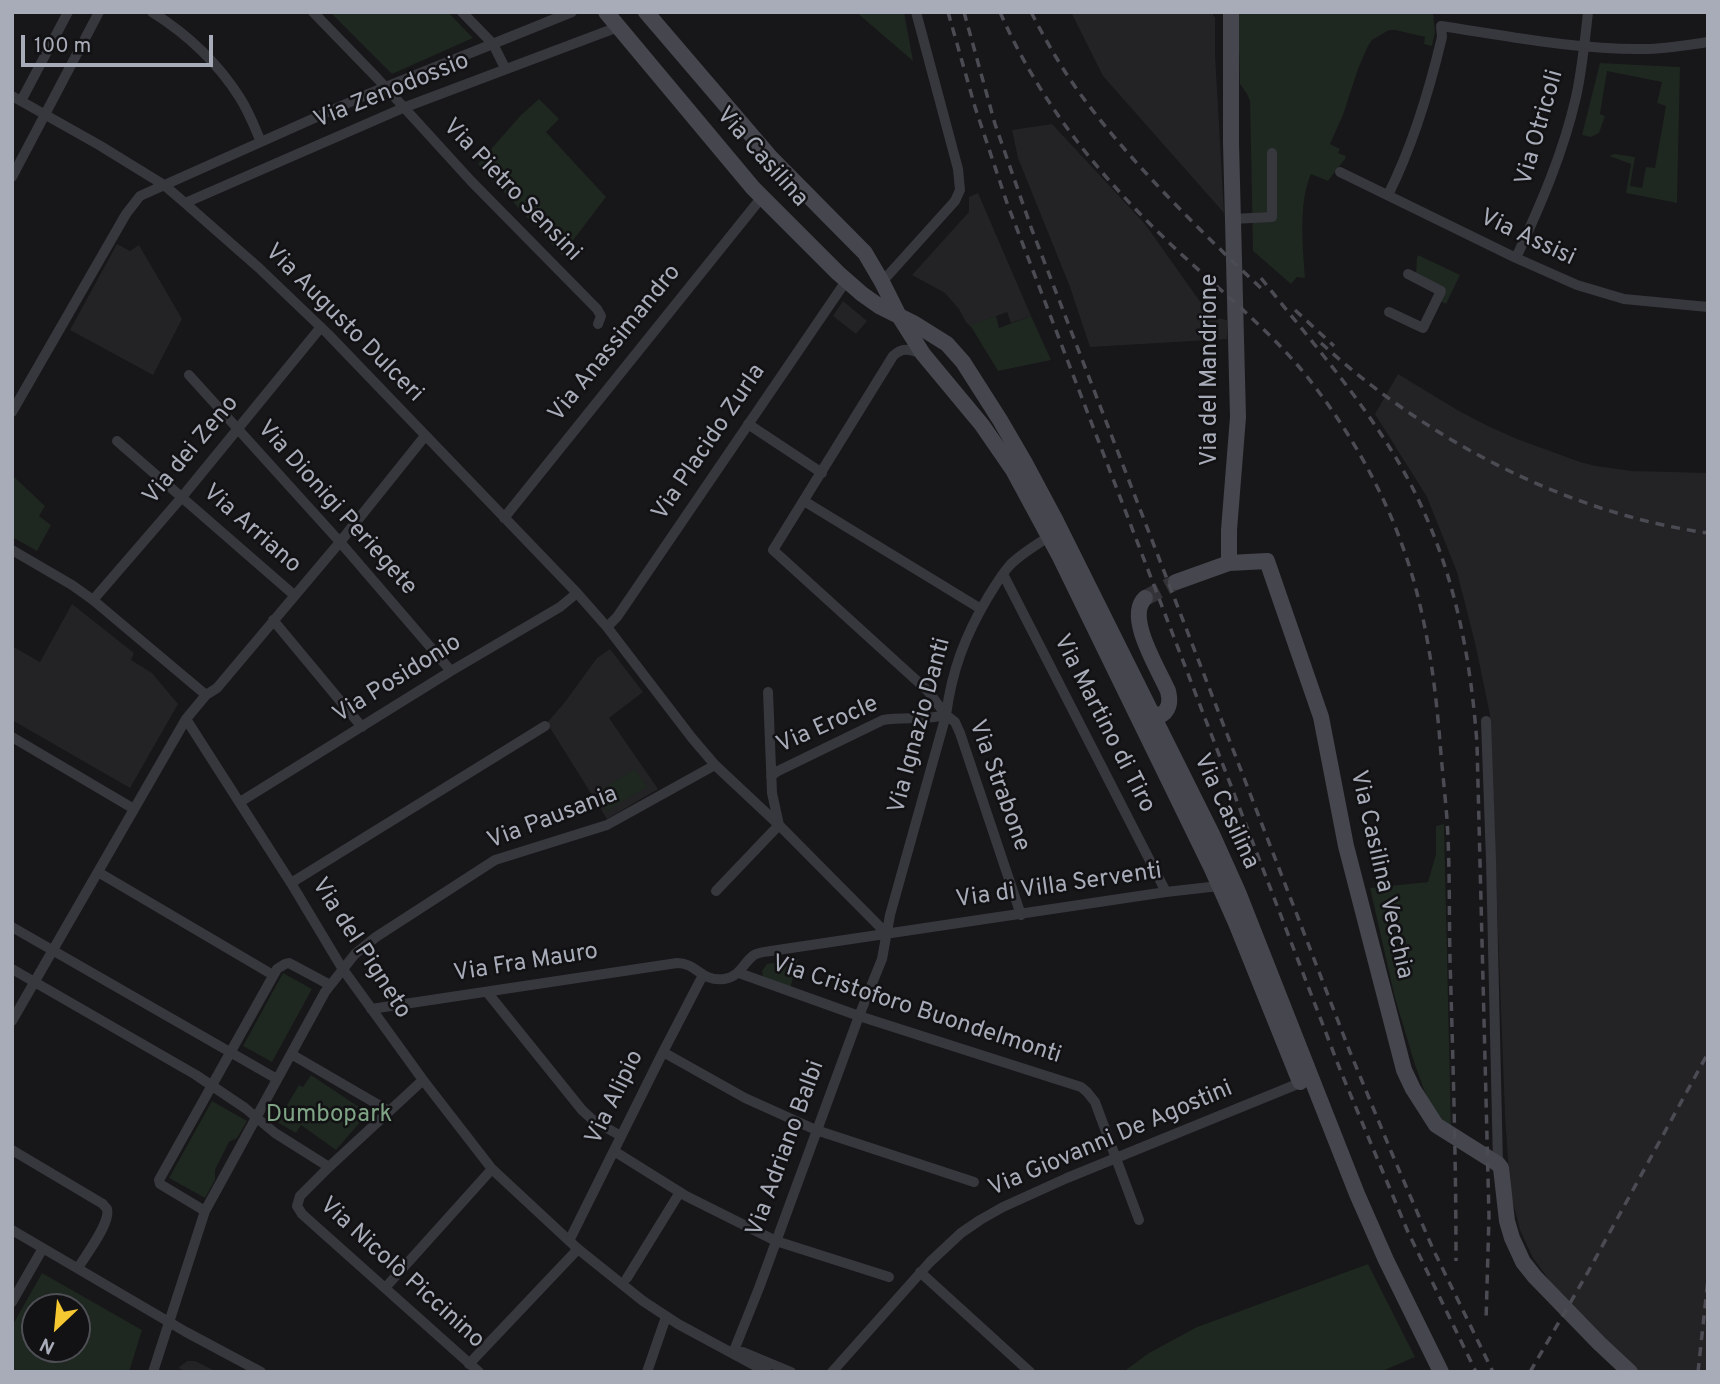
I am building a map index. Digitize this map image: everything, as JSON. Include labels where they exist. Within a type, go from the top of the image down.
[{"type":"main road","name":"Via Casilina","points":[[606,12],[762,197],[846,281],[867,299],[947,344],[967,368],[1025,463],[1194,795],[1233,881],[1374,1233],[1441,1372]]},
{"type":"main road","name":"Via Casilina","points":[[646,12],[771,158],[861,249],[923,354],[995,443],[1020,482],[1049,536],[1236,923],[1354,1215],[1424,1359],[1426,1372]]},
{"type":"main road","name":"Via del Mandrione","points":[[1229,563],[1229,530],[1238,425],[1230,91],[1231,12]]},
{"type":"main road","name":"Via Casilina Vecchia","points":[[1229,563],[1265,561],[1323,723],[1346,846],[1402,1064],[1413,1089],[1430,1117],[1445,1131],[1498,1164]]},
{"type":"main road","points":[[1176,582],[1229,563]]},
{"type":"main road","points":[[1145,598],[1137,611],[1141,634],[1170,699],[1165,713],[1159,716],[1153,713]]},
{"type":"main road","points":[[1498,1164],[1502,1172],[1507,1221],[1521,1257],[1530,1271],[1630,1372]]},
{"type":"street","points":[[17,98],[68,12]]},
{"type":"street","points":[[12,177],[99,12]]},
{"type":"street","points":[[152,12],[194,43],[220,70],[241,99],[261,142]]},
{"type":"street","name":"Via Pietro Sensini","points":[[313,12],[471,181],[597,309],[601,316],[598,324]]},
{"type":"street","points":[[461,12],[493,44],[505,68]]},
{"type":"street","name":"Via Zenodossio","points":[[12,412],[130,207],[140,196],[385,88],[572,12]]},
{"type":"street","points":[[882,282],[943,216],[960,190],[960,178],[916,12]]},
{"type":"street","name":"Via Otricoli","points":[[1516,258],[1555,168],[1576,97],[1588,12]]},
{"type":"street","points":[[1388,195],[1421,114],[1442,37],[1441,26],[1621,49],[1648,49],[1708,42]]},
{"type":"street","name":"Via Zenodossio","points":[[185,203],[403,108],[618,27]]},
{"type":"street","name":"Via Augusto Dulceri","points":[[17,98],[164,185],[259,268],[321,327],[577,593],[607,627],[715,765],[887,934]]},
{"type":"street","points":[[1233,226],[1272,217],[1272,153]]},
{"type":"street","name":"Via Assisi","points":[[1339,172],[1570,283],[1610,296],[1708,307]]},
{"type":"street","name":"Via Anassimandro","points":[[504,518],[762,197]]},
{"type":"street","points":[[1389,312],[1423,328],[1441,291],[1408,274]]},
{"type":"street","name":"Via Placido Zurla","points":[[607,627],[619,614],[846,281]]},
{"type":"street","name":"Via dei Zeno","points":[[93,600],[321,327]]},
{"type":"street","points":[[923,354],[906,349],[895,354],[804,501],[981,609]]},
{"type":"street","name":"Via Dionigi Periegete","points":[[189,375],[340,542],[451,671]]},
{"type":"street","points":[[748,424],[822,472]]},
{"type":"street","points":[[12,1021],[186,719],[206,695],[217,688],[425,436]]},
{"type":"street","name":"Via Arriano","points":[[117,441],[294,595]]},
{"type":"street","name":"Via Strabone","points":[[804,501],[773,551],[927,690],[946,715],[955,722],[1021,915]]},
{"type":"street","name":"Via Ignazio Danti","points":[[887,934],[946,715],[957,660],[968,633],[1003,574],[1020,556],[1049,536]]},
{"type":"street","points":[[12,550],[93,600],[206,695]]},
{"type":"street","name":"Via Martino di Tiro","points":[[1003,574],[1166,892]]},
{"type":"street","name":"Via Posidonio","points":[[240,802],[560,607],[577,593]]},
{"type":"street","points":[[273,620],[362,726]]},
{"type":"street","points":[[716,891],[779,825],[772,793],[768,692]]},
{"type":"street","name":"Via Erocle","points":[[771,776],[883,720],[946,715]]},
{"type":"street","name":"Via del Pigneto","points":[[186,719],[342,968],[492,1169],[569,1241],[630,1292],[666,1317],[767,1372]]},
{"type":"street","points":[[1486,721],[1498,1164]]},
{"type":"street","points":[[291,883],[545,726]]},
{"type":"street","points":[[12,737],[134,808]]},
{"type":"street","name":"Via Pausania","points":[[153,1372],[205,1211],[330,985],[361,947],[495,860],[607,825],[715,765]]},
{"type":"street","points":[[98,872],[273,975]]},
{"type":"street","name":"Via di Villa Serventi","points":[[739,973],[757,954],[858,937],[1219,886]]},
{"type":"street","points":[[12,927],[278,1079]]},
{"type":"street","name":"Via Adriano Balbi","points":[[733,1353],[882,959],[887,934]]},
{"type":"street","points":[[205,1211],[160,1184],[159,1180],[280,966],[289,963],[330,985]]},
{"type":"street","name":"Via Fra Mauro","points":[[371,1009],[677,963],[687,963],[704,975]]},
{"type":"street","points":[[12,969],[212,1086],[275,1133],[328,1167],[423,1080]]},
{"type":"street","points":[[704,975],[723,979],[739,973]]},
{"type":"street","name":"Via Cristoforo Buondelmonti","points":[[739,973],[859,1016],[1080,1087],[1095,1102],[1115,1159]]},
{"type":"street","name":"Via Alipio","points":[[569,1241],[704,975]]},
{"type":"street","points":[[487,992],[582,1110],[594,1121],[621,1136]]},
{"type":"street","points":[[663,1052],[745,1098],[816,1130],[974,1182]]},
{"type":"street","points":[[291,1054],[389,1111]]},
{"type":"street","name":"Via Giovanni De Agostini","points":[[832,1372],[940,1251],[980,1220],[1067,1178],[1300,1083]]},
{"type":"street","points":[[12,1150],[106,1208],[105,1223],[78,1268]]},
{"type":"street","points":[[614,1151],[680,1192],[776,1241],[889,1277]]},
{"type":"street","points":[[1115,1159],[1139,1220]]},
{"type":"street","name":"Via Nicolò Piccinino","points":[[328,1167],[300,1196],[297,1206],[300,1212],[474,1368]]},
{"type":"street","points":[[385,1288],[492,1169]]},
{"type":"street","points":[[627,1278],[680,1192]]},
{"type":"street","points":[[12,1230],[261,1372]]},
{"type":"street","points":[[12,1302],[43,1248]]},
{"type":"street","points":[[474,1368],[578,1249]]},
{"type":"street","points":[[920,1272],[1030,1372]]},
{"type":"street","points":[[647,1372],[666,1317]]},
{"type":"street","name":"Via del Pigneto","points":[[733,1353],[743,1352],[790,1372]]},
{"type":"shaded area","points":[[1071,12],[1213,12],[1224,213],[1103,76]]},
{"type":"shaded area","points":[[1052,124],[1145,224],[1211,317],[1227,320],[1227,339],[1090,347],[1070,287],[1018,158],[1012,130]]},
{"type":"shaded area","points":[[978,193],[1031,316],[1011,323],[1007,312],[970,326],[945,293],[912,275],[969,212],[969,197]]},
{"type":"shaded area","points":[[117,244],[130,251],[139,245],[182,319],[153,375],[70,330]]},
{"type":"shaded area","points":[[843,301],[867,321],[856,334],[833,316]]},
{"type":"shaded area","points":[[1398,374],[1488,426],[1580,462],[1632,471],[1708,473],[1708,1372],[1639,1372],[1550,1284],[1533,1258],[1520,1230],[1510,1190],[1505,1115],[1490,715],[1457,572],[1427,497],[1375,414]]},
{"type":"shaded area","points":[[72,604],[134,653],[131,660],[152,673],[178,704],[130,788],[12,720],[12,646],[40,662]]},
{"type":"shaded area","points":[[610,649],[643,692],[609,718],[658,789],[607,819],[547,723],[597,658]]},
{"type":"shaded area","points":[[187,1361],[195,1361],[217,1372],[183,1372],[178,1368]]},
{"type":"green space","points":[[330,12],[448,12],[473,38],[392,74]]},
{"type":"green space","points":[[856,12],[904,12],[913,61]]},
{"type":"green space","points":[[1238,12],[1433,12],[1435,32],[1432,46],[1424,44],[1425,37],[1389,30],[1372,40],[1367,48],[1330,144],[1340,149],[1338,153],[1346,156],[1345,159],[1328,181],[1311,174],[1307,186],[1302,225],[1305,278],[1297,277],[1291,284],[1253,251],[1250,101],[1240,84]]},
{"type":"green space","points":[[1600,63],[1680,67],[1677,203],[1626,193],[1631,164],[1609,156],[1615,154],[1635,157],[1630,186],[1642,188],[1646,167],[1655,168],[1666,106],[1657,103],[1662,82],[1607,71],[1600,114],[1605,116],[1599,133],[1591,137],[1582,135]]},
{"type":"green space","points":[[539,99],[559,119],[546,132],[606,197],[562,255],[478,164],[521,115]]},
{"type":"green space","points":[[1418,255],[1460,275],[1446,304],[1440,301],[1446,291],[1415,275]]},
{"type":"green space","points":[[996,316],[999,328],[1031,316],[1051,360],[998,371],[970,325]]},
{"type":"green space","points":[[12,475],[45,506],[39,516],[51,525],[37,551],[12,537]]},
{"type":"green space","points":[[635,769],[647,787],[607,811],[596,793]]},
{"type":"green space","points":[[1444,824],[1451,1129],[1430,1106],[1415,1065],[1395,998],[1370,888],[1428,882],[1436,854],[1436,826]]},
{"type":"green space","points":[[798,959],[790,989],[763,977],[762,971],[767,964]]},
{"type":"green space","points":[[283,973],[312,989],[272,1062],[243,1046]]},
{"type":"green space","name":"Dumbopark","points":[[311,1075],[368,1113],[336,1150],[301,1125],[296,1133],[277,1122],[299,1085],[303,1087]]},
{"type":"green space","points":[[212,1101],[247,1121],[237,1138],[229,1142],[215,1170],[215,1180],[205,1198],[169,1178]]},
{"type":"green space","points":[[1368,1264],[1415,1357],[1380,1372],[1123,1372],[1149,1353],[1197,1327]]},
{"type":"green space","points":[[42,1273],[77,1293],[31,1293]]},
{"type":"green space","points":[[91,1301],[142,1330],[129,1372],[12,1372],[12,1326],[21,1310],[21,1363],[91,1363]]},
{"type":"tunnel","points":[[1145,598],[1176,582]]},
{"type":"railway","points":[[948,12],[975,107],[1007,203],[1341,1072],[1408,1232],[1476,1372]]},
{"type":"railway","points":[[964,12],[995,124],[1032,230],[1350,1052],[1433,1249],[1493,1372]]},
{"type":"railway","points":[[1000,12],[1016,46],[1055,111],[1101,171],[1152,226],[1275,341],[1324,399],[1374,480],[1410,567],[1429,651],[1437,705],[1447,819],[1456,1261]]},
{"type":"railway","points":[[1031,12],[1054,55],[1101,121],[1145,172],[1264,291]]},
{"type":"railway","points":[[1261,278],[1354,395],[1403,470],[1434,535],[1446,569],[1463,637],[1477,744],[1489,1216],[1486,1322]]},
{"type":"railway","points":[[1295,310],[1334,346]]},
{"type":"railway","points":[[1321,343],[1362,378],[1406,410],[1452,440],[1500,466],[1550,489],[1602,508],[1655,523],[1708,533]]},
{"type":"railway","points":[[1530,1372],[1708,1053]]},
{"type":"railway","points":[[1698,1372],[1708,1279]]}]
